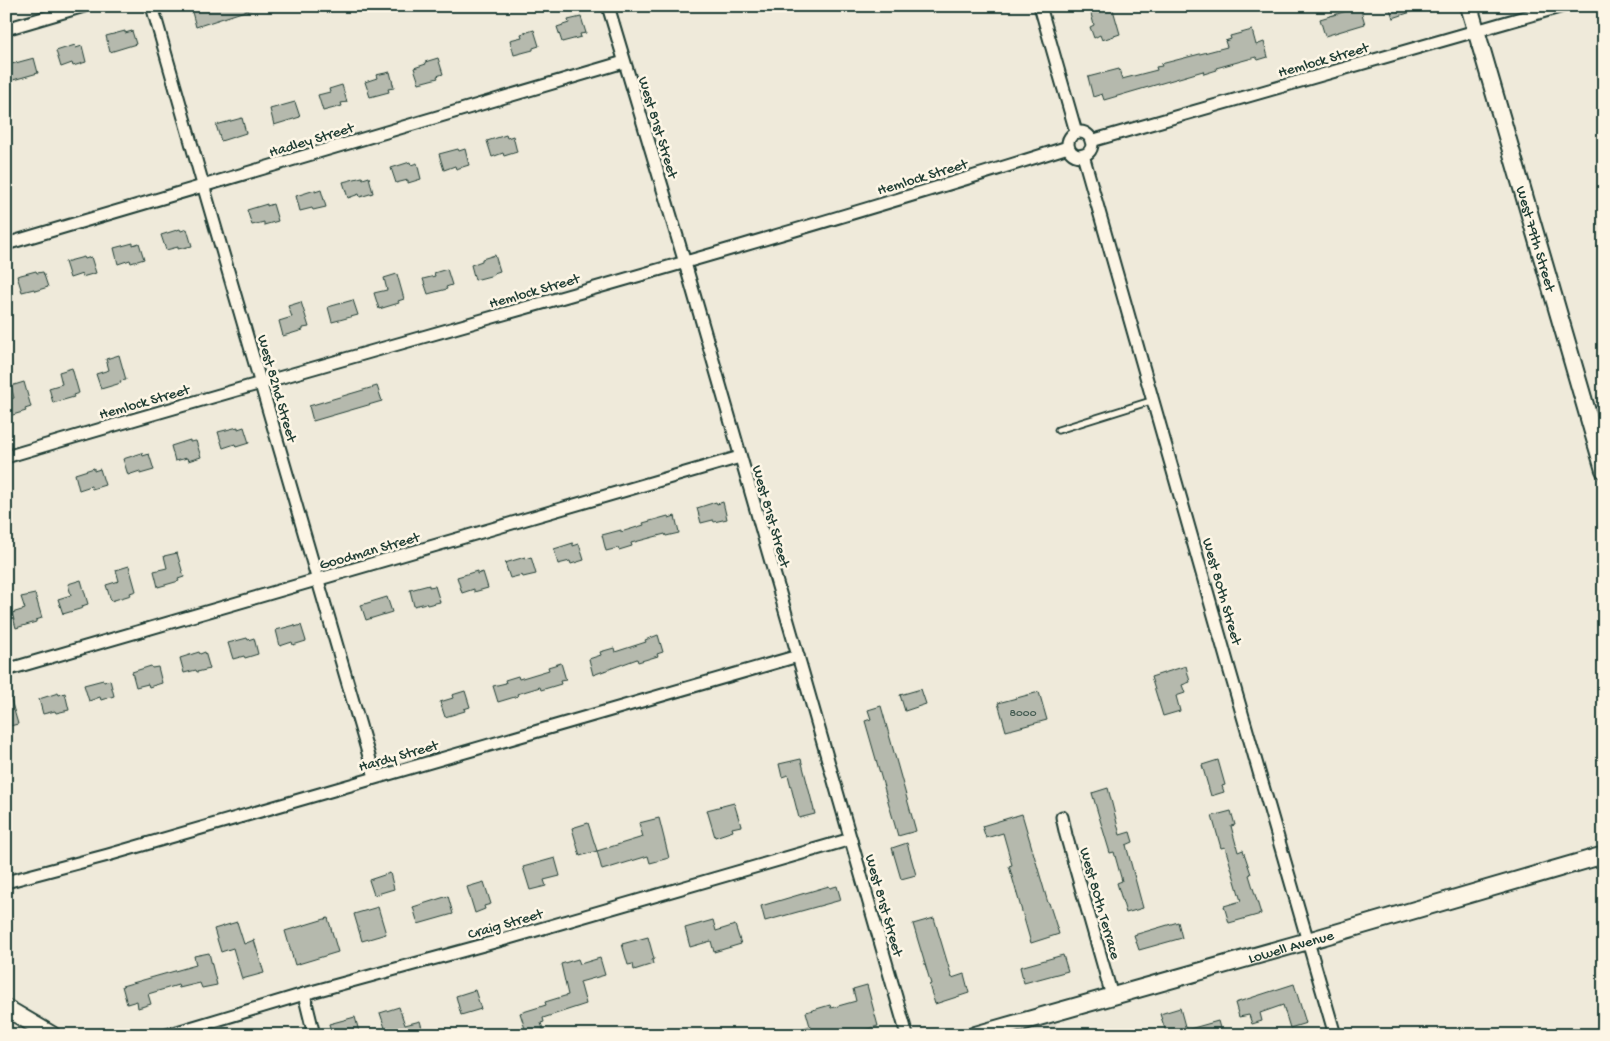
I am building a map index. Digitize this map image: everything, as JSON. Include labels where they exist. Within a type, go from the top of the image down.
[{"type":"street","points":[[6,29],[84,6]]},
{"type":"street","name":"West 82nd Street","points":[[152,6],[375,777]]},
{"type":"street","name":"West 81st Street","points":[[608,6],[907,1035]]},
{"type":"street","points":[[1040,6],[1076,132]]},
{"type":"street","name":"West 79th Street","points":[[1470,6],[1604,470]]},
{"type":"street","name":"Hemlock Street","points":[[1091,140],[1563,6]]},
{"type":"street","name":"Hadley Street","points":[[6,244],[624,62]]},
{"type":"street","points":[[1076,132],[1088,134],[1091,140],[1090,150],[1083,156],[1075,156],[1068,147],[1069,138],[1076,132]]},
{"type":"street","name":"Hemlock Street","points":[[6,456],[684,263],[1068,147]]},
{"type":"street","name":"West 80th Street","points":[[1083,156],[1335,1035]]},
{"type":"street","name":"Goodman Street","points":[[6,670],[740,458]]},
{"type":"street","name":"Hardy Street","points":[[6,882],[108,855],[798,656]]},
{"type":"street","name":"West 80th Terrace","points":[[1062,817],[1112,996]]},
{"type":"street","name":"Craig Street","points":[[167,1035],[304,994],[502,940],[851,839]]},
{"type":"street","name":"Lowell Avenue","points":[[975,1035],[1604,855]]},
{"type":"street","points":[[304,994],[314,1035]]},
{"type":"street","points":[[6,1008],[50,1034]]},
{"type":"lane","points":[[1058,430],[1154,400]]},
{"type":"shaded area","points":[[1054,1017],[1059,1035],[996,1035]]},
{"type":"building","points":[[210,6],[250,6],[251,9],[196,27],[192,12]]},
{"type":"building","points":[[1103,6],[1112,6],[1120,34],[1102,40],[1100,35],[1094,38],[1090,27],[1094,25],[1090,10]]},
{"type":"building","points":[[1389,6],[1422,6],[1423,8],[1393,18]]},
{"type":"building","points":[[1360,7],[1365,24],[1325,36],[1320,19]]},
{"type":"building","points":[[581,17],[586,33],[580,34],[581,37],[562,42],[557,27],[569,23],[568,20]]},
{"type":"building","points":[[534,30],[539,46],[533,48],[533,50],[514,55],[510,40],[522,37],[521,34]]},
{"type":"building","points":[[1252,30],[1256,45],[1264,42],[1268,57],[1258,60],[1256,57],[1216,68],[1217,70],[1204,74],[1203,71],[1104,100],[1102,94],[1093,97],[1088,77],[1119,69],[1122,79],[1157,70],[1156,67],[1162,66],[1161,64],[1227,47],[1225,41],[1231,39],[1230,36]]},
{"type":"building","points":[[125,31],[125,33],[132,31],[136,44],[110,52],[106,36]]},
{"type":"building","points":[[75,45],[76,48],[82,46],[86,62],[73,66],[72,63],[61,67],[56,51]]},
{"type":"building","points":[[34,58],[38,73],[13,80],[8,65]]},
{"type":"building","points":[[438,58],[443,74],[437,76],[438,78],[419,83],[414,68]]},
{"type":"building","points":[[390,72],[394,88],[388,89],[389,92],[370,97],[365,82],[377,78],[376,75]]},
{"type":"building","points":[[342,85],[347,102],[341,103],[342,106],[323,111],[318,95],[330,92],[329,89]]},
{"type":"building","points":[[295,102],[300,117],[274,125],[270,109]]},
{"type":"building","points":[[242,118],[246,133],[221,141],[216,125]]},
{"type":"building","points":[[506,135],[507,138],[513,136],[517,152],[504,156],[503,153],[492,157],[487,141]]},
{"type":"building","points":[[458,149],[459,151],[465,149],[469,165],[456,169],[455,166],[444,170],[439,154]]},
{"type":"building","points":[[410,162],[411,165],[417,163],[421,179],[408,183],[408,180],[396,183],[391,168]]},
{"type":"building","points":[[362,177],[363,179],[369,177],[373,193],[360,197],[359,194],[348,198],[343,182]]},
{"type":"building","points":[[315,190],[315,192],[321,190],[326,207],[300,211],[296,196]]},
{"type":"building","points":[[267,204],[267,206],[273,204],[278,221],[264,225],[264,222],[252,225],[247,210]]},
{"type":"building","points":[[180,229],[181,231],[187,229],[192,246],[166,250],[161,235]]},
{"type":"building","points":[[133,243],[133,245],[139,243],[144,259],[131,263],[130,260],[118,264],[114,248]]},
{"type":"building","points":[[495,255],[500,271],[494,273],[494,275],[475,280],[471,265]]},
{"type":"building","points":[[84,257],[85,259],[91,257],[96,273],[82,277],[82,274],[70,278],[65,262]]},
{"type":"building","points":[[447,269],[452,285],[446,287],[447,289],[428,294],[423,279],[435,276],[434,273]]},
{"type":"building","points":[[36,271],[37,273],[43,272],[48,287],[22,292],[17,276]]},
{"type":"building","points":[[397,274],[404,299],[398,301],[399,303],[379,309],[374,293],[387,290],[384,278]]},
{"type":"building","points":[[353,300],[358,315],[332,322],[328,307]]},
{"type":"building","points":[[301,302],[309,327],[283,336],[279,321],[292,317],[288,306]]},
{"type":"building","points":[[119,355],[126,380],[101,389],[96,374],[109,370],[106,359]]},
{"type":"building","points":[[72,368],[79,393],[73,395],[74,397],[53,403],[49,388],[62,384],[59,372]]},
{"type":"building","points":[[24,382],[31,407],[25,409],[26,411],[6,417],[6,400],[14,398],[11,386]]},
{"type":"building","points":[[377,386],[382,401],[313,421],[309,406]]},
{"type":"building","points":[[238,427],[238,429],[244,427],[249,443],[236,447],[235,444],[223,448],[218,432]]},
{"type":"building","points":[[190,440],[190,442],[196,441],[201,457],[188,461],[187,458],[175,461],[171,446]]},
{"type":"building","points":[[142,453],[143,456],[149,454],[154,470],[140,474],[140,471],[128,475],[123,459]]},
{"type":"building","points":[[94,468],[94,471],[100,469],[105,485],[92,489],[91,486],[79,490],[75,474]]},
{"type":"building","points":[[716,502],[717,504],[723,502],[727,519],[701,523],[697,508]]},
{"type":"building","points":[[668,516],[669,518],[675,516],[679,533],[666,536],[665,534],[631,543],[632,546],[619,550],[618,548],[606,551],[602,535],[621,530],[621,532]]},
{"type":"building","points":[[573,543],[573,546],[579,544],[584,560],[571,564],[570,561],[558,564],[554,549]]},
{"type":"building","points":[[177,553],[184,577],[178,579],[179,581],[158,587],[154,571],[167,568],[164,556]]},
{"type":"building","points":[[525,557],[525,559],[531,557],[536,574],[510,578],[505,563]]},
{"type":"building","points":[[129,566],[136,591],[130,593],[131,595],[111,601],[106,585],[119,581],[116,570]]},
{"type":"building","points":[[477,571],[477,574],[483,572],[488,588],[474,592],[474,589],[462,593],[457,577]]},
{"type":"building","points":[[81,580],[88,604],[82,606],[83,608],[63,614],[58,599],[71,595],[68,584]]},
{"type":"building","points":[[429,585],[429,587],[435,586],[440,602],[414,606],[410,590]]},
{"type":"building","points":[[35,594],[42,618],[36,620],[36,622],[16,628],[12,613],[25,609],[21,597]]},
{"type":"building","points":[[387,597],[392,612],[366,620],[361,605]]},
{"type":"building","points":[[295,625],[295,627],[301,625],[306,641],[293,645],[292,642],[280,646],[276,630]]},
{"type":"building","points":[[658,635],[663,652],[657,654],[658,656],[638,662],[637,659],[593,675],[589,659],[601,655],[600,652],[614,648],[615,652],[646,642],[645,640]]},
{"type":"building","points":[[247,638],[248,640],[254,638],[258,654],[233,659],[228,643]]},
{"type":"building","points":[[199,652],[200,654],[205,652],[210,669],[184,673],[180,658]]},
{"type":"building","points":[[561,663],[566,680],[560,681],[561,684],[541,690],[540,687],[498,702],[493,686],[506,683],[505,680],[518,676],[519,679],[549,670],[548,667]]},
{"type":"building","points":[[151,666],[152,668],[158,667],[162,683],[149,687],[148,684],[136,687],[132,672]]},
{"type":"building","points":[[1186,666],[1190,682],[1182,685],[1185,693],[1176,696],[1180,711],[1163,716],[1151,677]]},
{"type":"building","points":[[103,680],[104,682],[110,680],[114,696],[101,700],[100,697],[89,701],[84,685]]},
{"type":"building","points":[[921,689],[926,704],[905,711],[900,695]]},
{"type":"building","points":[[465,691],[470,707],[464,709],[465,711],[445,717],[440,702],[453,698],[452,695]]},
{"type":"building","points":[[1039,692],[1047,720],[1006,731],[998,703]]},
{"type":"building","points":[[9,693],[18,724],[6,727],[6,694]]},
{"type":"building","points":[[58,693],[59,695],[65,693],[69,710],[43,714],[39,699]]},
{"type":"building","points":[[881,706],[916,831],[898,836],[865,721],[871,719],[868,710]]},
{"type":"building","points":[[801,759],[815,814],[799,818],[788,775],[782,777],[779,764]]},
{"type":"building","points":[[1218,760],[1225,785],[1222,786],[1224,792],[1211,796],[1202,765]]},
{"type":"building","points":[[1108,788],[1120,835],[1130,832],[1133,842],[1126,845],[1143,908],[1126,913],[1117,883],[1122,881],[1114,852],[1110,853],[1092,793]]},
{"type":"building","points":[[734,803],[741,826],[732,828],[733,831],[715,837],[707,810]]},
{"type":"building","points":[[1231,811],[1235,825],[1231,826],[1238,852],[1243,850],[1261,914],[1229,923],[1224,906],[1241,901],[1225,847],[1221,848],[1212,816]]},
{"type":"building","points":[[1022,814],[1059,934],[1031,943],[1009,866],[1012,865],[1003,833],[986,838],[982,826]]},
{"type":"building","points":[[659,818],[669,858],[650,863],[648,856],[602,870],[597,851],[643,837],[639,823]]},
{"type":"building","points":[[588,823],[597,851],[580,856],[572,828]]},
{"type":"building","points":[[907,843],[916,875],[901,879],[892,848]]},
{"type":"building","points":[[555,858],[560,876],[544,880],[546,886],[530,890],[523,867]]},
{"type":"building","points":[[390,873],[394,889],[374,895],[369,880]]},
{"type":"building","points":[[484,882],[491,904],[484,906],[485,909],[475,913],[467,887]]},
{"type":"building","points":[[829,886],[830,888],[837,886],[841,900],[765,921],[761,906]]},
{"type":"building","points":[[448,896],[453,914],[418,924],[413,907]]},
{"type":"building","points":[[378,907],[386,934],[362,941],[354,914]]},
{"type":"building","points":[[328,918],[338,952],[295,965],[285,931]]},
{"type":"building","points":[[934,918],[952,978],[964,974],[969,993],[935,1004],[913,924]]},
{"type":"building","points":[[713,920],[716,931],[735,925],[741,944],[714,952],[711,941],[690,947],[685,928]]},
{"type":"building","points":[[237,922],[244,944],[254,940],[264,973],[242,979],[233,948],[221,952],[214,929]]},
{"type":"building","points":[[1178,922],[1182,938],[1139,950],[1134,935]]},
{"type":"building","points":[[648,937],[654,959],[652,960],[653,964],[634,970],[633,964],[628,965],[622,944]]},
{"type":"building","points":[[209,953],[217,985],[202,988],[200,983],[179,988],[178,985],[148,994],[151,1004],[138,1008],[137,1001],[127,1004],[122,986],[196,965],[194,956]]},
{"type":"building","points":[[1063,955],[1068,971],[1024,983],[1020,967]]},
{"type":"building","points":[[600,958],[605,975],[580,982],[586,1004],[543,1018],[544,1022],[541,1023],[545,1035],[527,1035],[520,1013],[546,1005],[545,1002],[568,995],[561,964],[578,959],[580,964]]},
{"type":"building","points":[[1294,984],[1306,1023],[1290,1028],[1283,1005],[1260,1013],[1262,1021],[1252,1024],[1249,1015],[1239,1017],[1235,1003]]},
{"type":"building","points":[[867,985],[878,1026],[847,1035],[791,1035],[790,1032],[810,1026],[806,1012],[830,1005],[831,1008],[856,1001],[853,989]]},
{"type":"building","points":[[475,990],[481,1009],[461,1015],[456,996]]},
{"type":"building","points":[[399,1007],[405,1025],[420,1021],[424,1035],[383,1035],[383,1032],[386,1031],[380,1013]]},
{"type":"building","points":[[1180,1008],[1186,1030],[1218,1021],[1222,1035],[1167,1035],[1160,1014]]},
{"type":"building","points":[[355,1017],[360,1035],[332,1035],[329,1024]]}]
